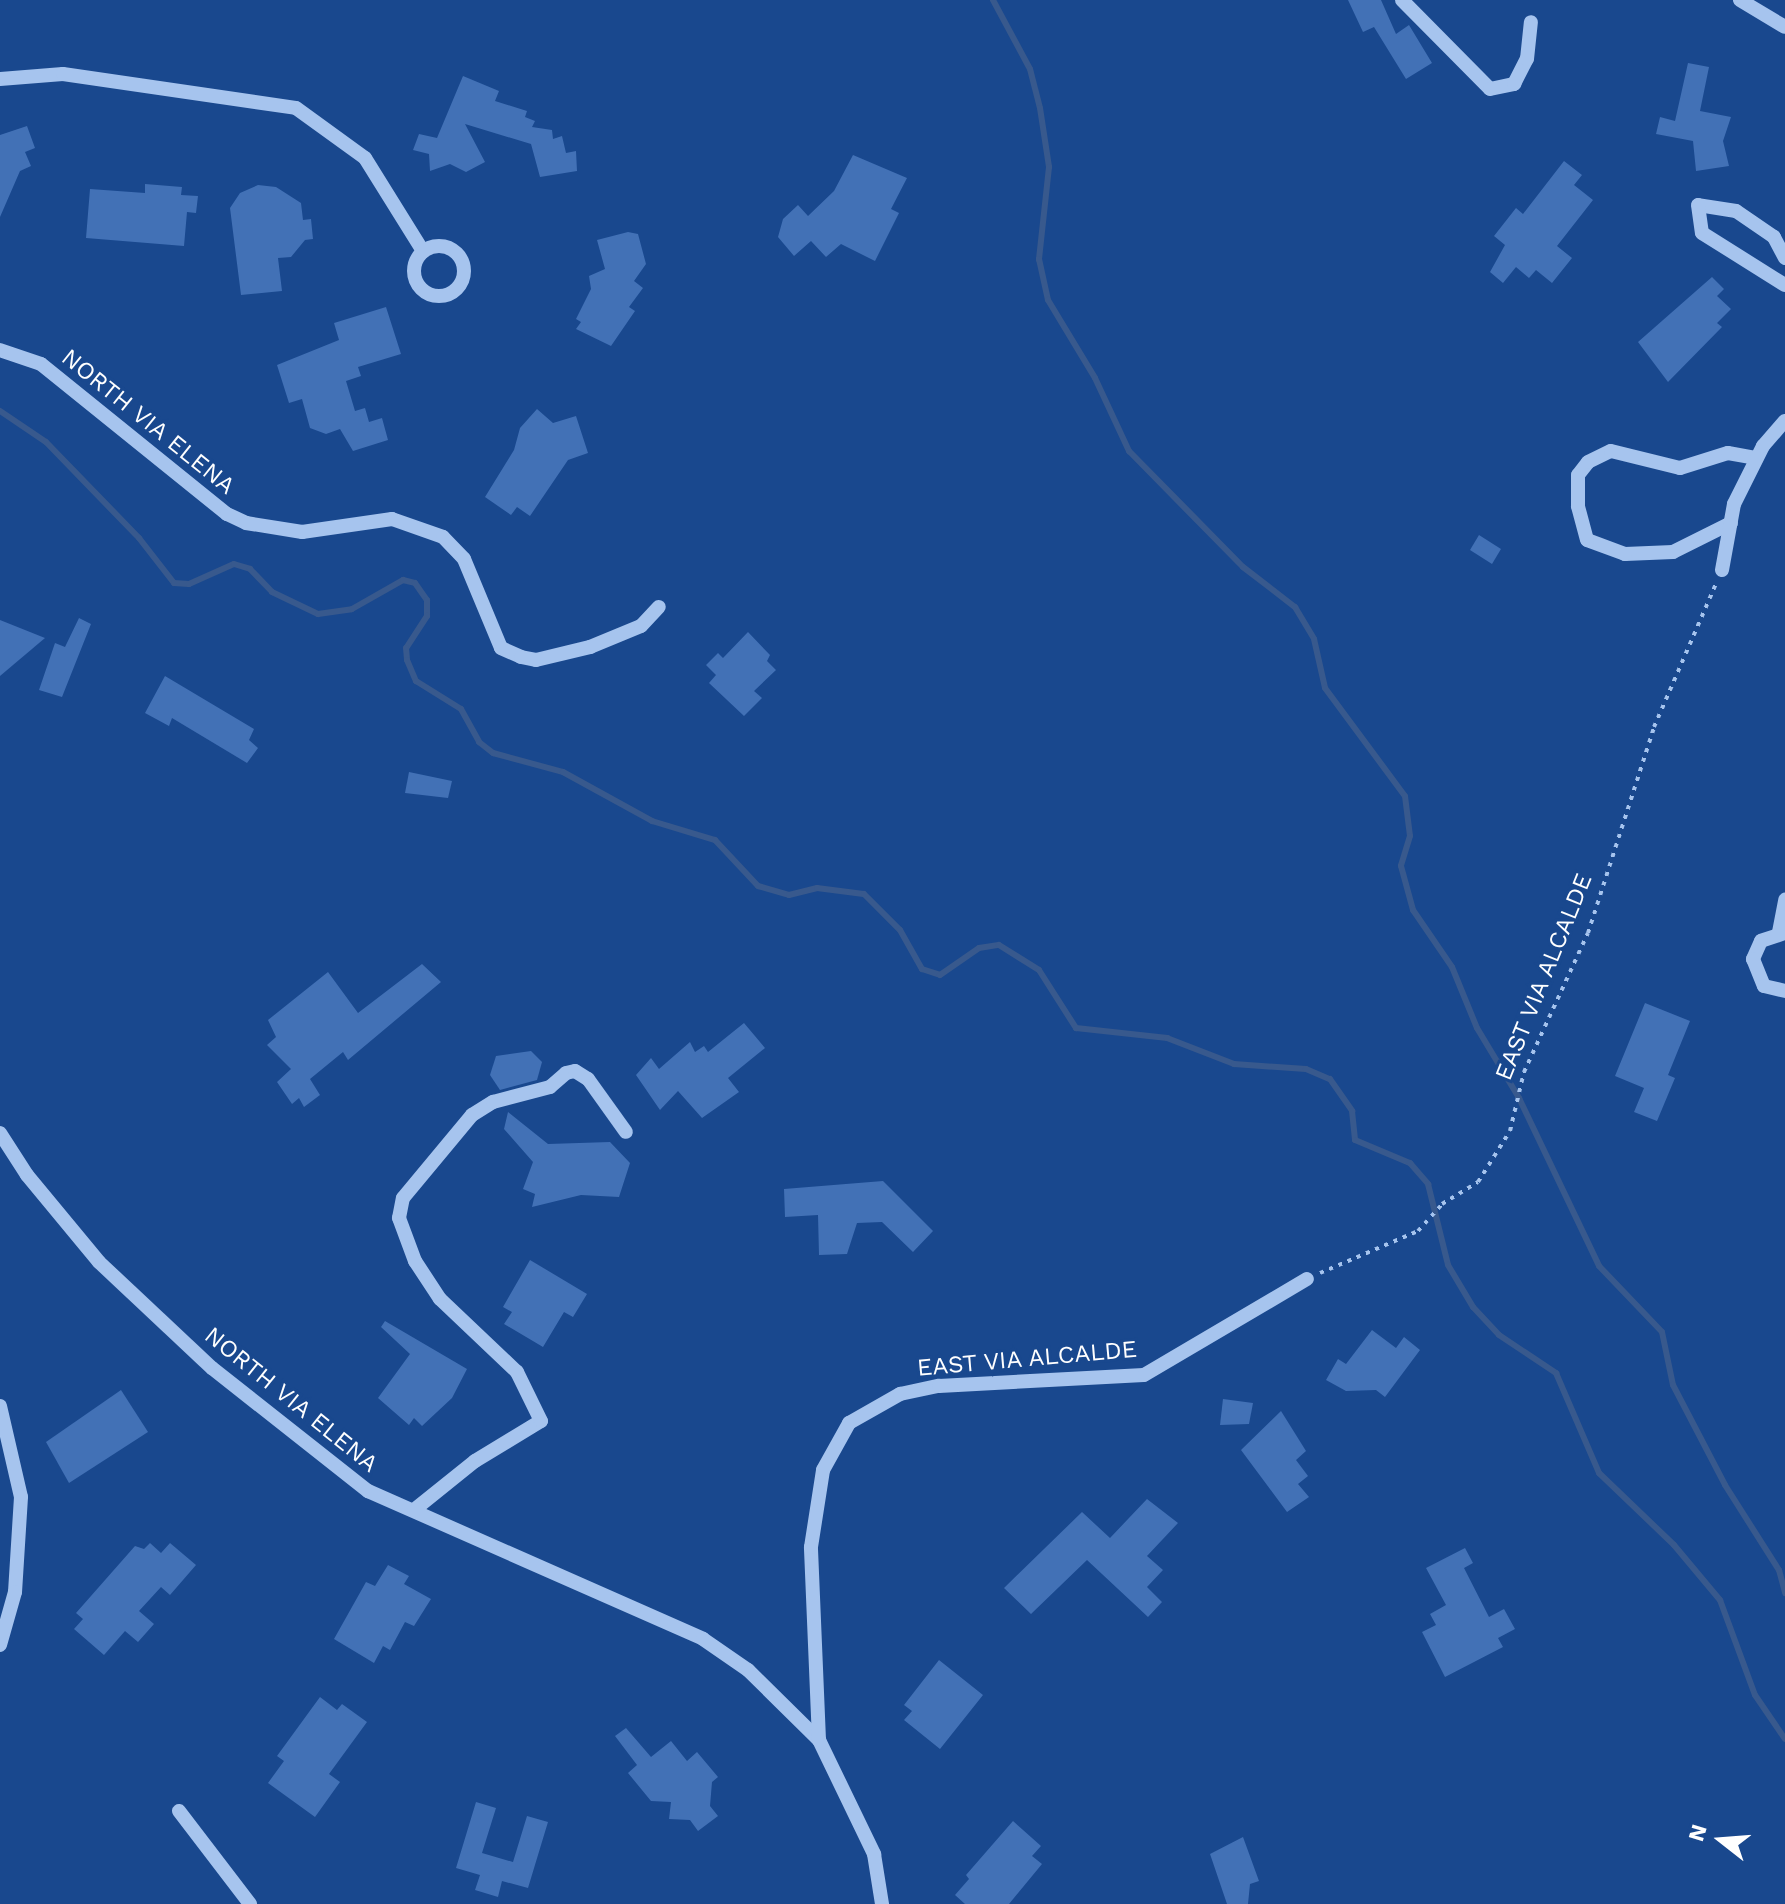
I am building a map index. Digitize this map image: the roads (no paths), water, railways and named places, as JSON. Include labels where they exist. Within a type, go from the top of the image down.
[{"type":"street","points":[[1402,0],[1490,89],[1514,84],[1527,59],[1531,22]]},
{"type":"street","points":[[1740,0],[1761,6],[1785,27]]},
{"type":"street","points":[[0,79],[63,74],[296,108],[365,158],[423,251]]},
{"type":"street","points":[[1785,258],[1774,237],[1736,211],[1698,205],[1702,233],[1785,285]]},
{"type":"street","name":"NORTH VIA ELENA","points":[[0,350],[41,364],[218,508],[246,523],[302,532],[392,519],[443,537],[464,559],[501,648],[521,657],[536,660],[590,647],[641,626],[659,607]]},
{"type":"street","points":[[1722,570],[1734,504],[1757,458],[1785,421]]},
{"type":"street","points":[[1731,523],[1673,552],[1625,554],[1587,540],[1578,506],[1578,475],[1588,462],[1611,451],[1680,468],[1728,453],[1757,458]]},
{"type":"street","points":[[1785,900],[1782,932],[1761,941],[1753,969],[1764,986],[1785,991]]},
{"type":"street","points":[[414,1510],[475,1461],[541,1421],[517,1372],[440,1299],[415,1261],[399,1218],[403,1198],[472,1115],[493,1102],[550,1087],[566,1073],[575,1071],[588,1079],[626,1132]]},
{"type":"street","name":"NORTH VIA ELENA","points":[[0,1133],[27,1175],[99,1262],[212,1368],[368,1491],[703,1639],[748,1670],[819,1740]]},
{"type":"street","name":"EAST VIA ALCALDE","points":[[819,1740],[811,1547],[823,1470],[849,1423],[900,1394],[939,1386],[1144,1375],[1307,1279]]},
{"type":"street","points":[[0,1406],[21,1497],[15,1592],[0,1645]]},
{"type":"street","points":[[819,1740],[874,1854],[882,1904]]},
{"type":"street","points":[[179,1811],[250,1904]]},
{"type":"waterway","points":[[993,0],[1030,69],[1040,108],[1049,167],[1039,259],[1048,300],[1095,378],[1129,451],[1243,567],[1295,607],[1314,639],[1325,688],[1405,796],[1410,836],[1401,866],[1413,910],[1452,967],[1477,1028],[1519,1098],[1599,1266],[1662,1332],[1673,1385],[1725,1485],[1779,1570],[1785,1593]]},
{"type":"waterway","points":[[0,411],[46,442],[139,538],[174,583],[189,584],[234,564],[250,569],[272,592],[318,614],[352,609],[403,580],[415,583],[427,600],[427,616],[406,648],[407,660],[416,681],[461,709],[479,742],[493,753],[563,772],[652,821],[715,840],[758,886],[789,895],[817,888],[864,894],[900,930],[922,969],[940,975],[979,948],[999,945],[1039,970],[1076,1028],[1167,1038],[1234,1064],[1306,1069],[1330,1079],[1352,1111],[1355,1140],[1410,1163],[1428,1184],[1448,1265],[1473,1307],[1499,1335],[1556,1373],[1599,1473],[1674,1545],[1720,1600],[1755,1695],[1785,1739]]}]
